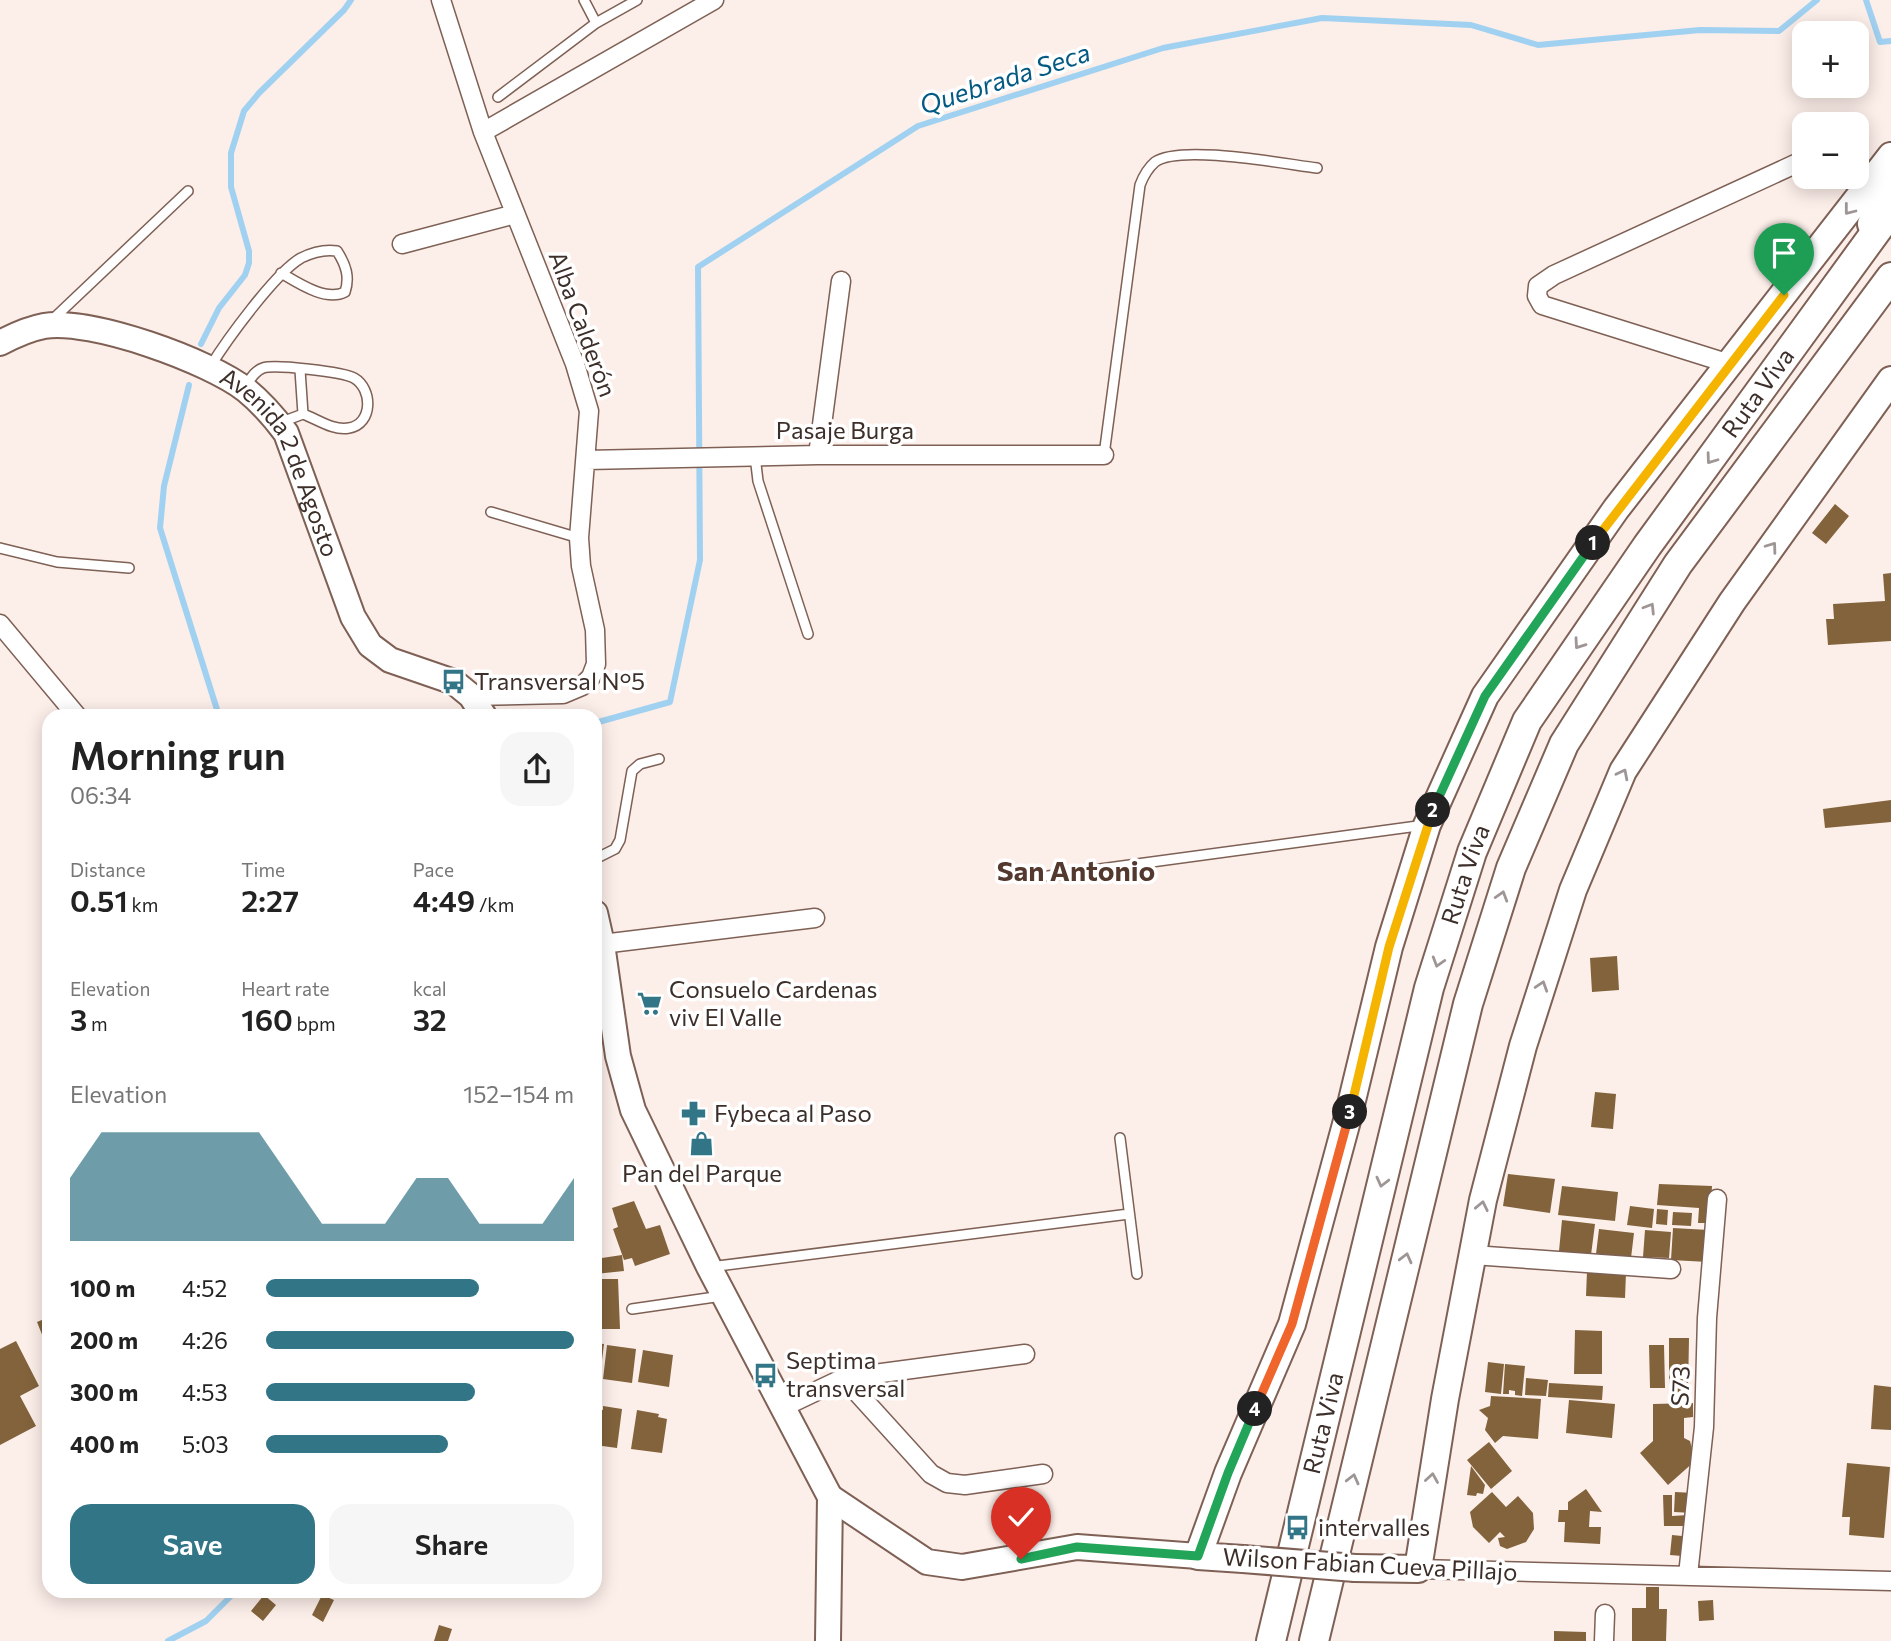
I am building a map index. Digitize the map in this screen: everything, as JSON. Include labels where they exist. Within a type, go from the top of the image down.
[{"type":"highway","points":[[1852,265],[1891,185]]},
{"type":"highway","name":"Ruta Viva","points":[[1272,1641],[1429,988],[1472,852],[1527,721],[1647,546],[1891,211]]},
{"type":"highway","name":"Ruta Viva","points":[[1314,1641],[1468,1004],[1511,868],[1564,744],[1678,564],[1891,277]]},
{"type":"main road","name":"Ruta Viva","points":[[1198,1556],[1228,1473],[1292,1324],[1349,1117],[1389,947],[1427,825],[1485,696],[1616,509],[1891,156]]},
{"type":"main road","name":"Avenida 2 de Agosto","points":[[0,343],[20,332],[47,325],[82,327],[175,353],[244,389],[268,410],[286,433],[353,617],[370,645],[390,660],[454,682],[477,706]]},
{"type":"main road","points":[[1418,1569],[1445,1399],[1483,1200],[1523,1046],[1573,890],[1623,771],[1732,602],[1891,380]]},
{"type":"main road","points":[[602,944],[618,1056],[633,1110],[709,1267],[830,1497],[828,1641]]},
{"type":"main road","name":"Wilson Fabian Cueva Pillajo","points":[[830,1497],[927,1563],[962,1567],[1077,1547],[1355,1568],[1418,1569]]},
{"type":"street","name":"Alba Calderón","points":[[441,0],[483,132],[586,397],[589,418],[579,538],[581,566],[595,630],[596,664],[591,677],[582,686],[563,694],[477,706]]},
{"type":"street","points":[[483,132],[714,0]]},
{"type":"street","points":[[1730,364],[1542,305],[1537,296],[1538,286],[1554,275],[1792,166]]},
{"type":"street","points":[[402,244],[515,214]]},
{"type":"street","points":[[818,454],[841,281]]},
{"type":"street","name":"Pasaje Burga","points":[[586,460],[818,454],[1104,455]]},
{"type":"street","points":[[0,624],[72,709]]},
{"type":"street","points":[[602,944],[815,918]]},
{"type":"street","name":"S73","points":[[1688,1575],[1704,1427],[1707,1318],[1717,1199]]},
{"type":"street","points":[[1473,1255],[1671,1269]]},
{"type":"street","points":[[783,1408],[844,1378],[1025,1354]]},
{"type":"street","points":[[844,1378],[931,1474],[947,1483],[965,1485],[1043,1474]]},
{"type":"street","name":"Wilson Fabian Cueva Pillajo","points":[[1418,1569],[1891,1581]]},
{"type":"street","points":[[1891,1572],[1891,1581]]},
{"type":"street","points":[[1604,1641],[1605,1614]]},
{"type":"lane","points":[[584,0],[596,23]]},
{"type":"lane","points":[[498,97],[596,23],[637,0]]},
{"type":"lane","points":[[1104,455],[1140,185],[1145,174],[1154,163],[1164,158],[1202,154],[1317,168]]},
{"type":"lane","points":[[47,325],[188,191]]},
{"type":"lane","points":[[209,369],[219,352],[281,273],[301,258],[324,249],[337,251],[344,262],[348,282],[345,292],[338,296],[321,293],[281,273]]},
{"type":"lane","points":[[244,389],[253,374],[262,368],[281,367],[336,373],[353,378],[363,386],[368,410],[362,422],[351,428],[341,429],[303,414],[278,423]]},
{"type":"lane","points":[[300,370],[303,414]]},
{"type":"lane","points":[[755,456],[758,481],[808,634]]},
{"type":"lane","points":[[491,512],[579,538]]},
{"type":"lane","points":[[0,548],[57,562],[129,568]]},
{"type":"lane","points":[[602,856],[615,849],[620,840],[632,771],[640,764],[659,759]]},
{"type":"lane","points":[[1048,876],[1427,825]]},
{"type":"lane","points":[[1120,1138],[1137,1274]]},
{"type":"lane","points":[[709,1267],[1129,1214]]},
{"type":"lane","points":[[632,1309],[724,1296]]},
{"type":"building","points":[[1835,504],[1849,516],[1826,544],[1812,533]]},
{"type":"building","points":[[1891,573],[1891,641],[1828,645],[1826,619],[1834,619],[1833,604],[1885,601],[1883,574]]},
{"type":"building","points":[[1891,800],[1891,822],[1825,828],[1823,809]]},
{"type":"building","points":[[1617,956],[1619,990],[1592,992],[1590,958]]},
{"type":"building","points":[[1595,1092],[1616,1094],[1613,1129],[1591,1127]]},
{"type":"building","points":[[1508,1174],[1555,1179],[1550,1213],[1503,1206]]},
{"type":"building","points":[[1659,1184],[1712,1186],[1710,1223],[1698,1223],[1699,1208],[1657,1205]]},
{"type":"building","points":[[1562,1186],[1618,1192],[1615,1221],[1558,1215]]},
{"type":"building","points":[[634,1201],[646,1229],[660,1225],[670,1254],[635,1266],[632,1258],[624,1260],[613,1229],[618,1227],[612,1208]]},
{"type":"building","points":[[1630,1206],[1654,1209],[1652,1228],[1627,1225]]},
{"type":"building","points":[[1657,1209],[1668,1210],[1667,1225],[1656,1224]]},
{"type":"building","points":[[1673,1212],[1692,1213],[1691,1226],[1672,1225]]},
{"type":"building","points":[[1562,1220],[1595,1224],[1591,1255],[1559,1251]]},
{"type":"building","points":[[1673,1228],[1709,1230],[1708,1262],[1671,1260]]},
{"type":"building","points":[[1599,1229],[1634,1233],[1631,1258],[1596,1254]]},
{"type":"building","points":[[1645,1230],[1671,1232],[1669,1258],[1643,1257]]},
{"type":"building","points":[[622,1255],[624,1271],[602,1273],[602,1258]]},
{"type":"building","points":[[1587,1271],[1626,1273],[1625,1298],[1586,1296]]},
{"type":"building","points":[[602,1279],[618,1279],[620,1329],[602,1329]]},
{"type":"building","points":[[42,1320],[42,1334],[37,1322]]},
{"type":"building","points":[[1575,1330],[1602,1331],[1602,1374],[1574,1374]]},
{"type":"building","points":[[1669,1338],[1689,1338],[1688,1393],[1669,1393]]},
{"type":"building","points":[[16,1341],[39,1386],[20,1396],[36,1426],[0,1445],[0,1349]]},
{"type":"building","points":[[607,1345],[636,1349],[632,1383],[603,1379]]},
{"type":"building","points":[[1649,1345],[1664,1345],[1665,1388],[1650,1388]]},
{"type":"building","points":[[643,1350],[673,1355],[669,1387],[638,1382]]},
{"type":"building","points":[[1488,1362],[1504,1364],[1501,1394],[1485,1392]]},
{"type":"building","points":[[1505,1364],[1525,1366],[1522,1396],[1509,1390],[1509,1394],[1503,1394]]},
{"type":"building","points":[[1526,1378],[1548,1380],[1546,1396],[1525,1395]]},
{"type":"building","points":[[1549,1383],[1603,1386],[1602,1400],[1548,1397]]},
{"type":"building","points":[[1874,1385],[1891,1387],[1891,1430],[1871,1429]]},
{"type":"building","points":[[1491,1396],[1541,1399],[1538,1439],[1503,1436],[1495,1443],[1485,1430],[1488,1418],[1479,1410],[1490,1406]]},
{"type":"building","points":[[1569,1400],[1615,1404],[1612,1438],[1566,1433]]},
{"type":"building","points":[[1693,1403],[1693,1417],[1684,1418],[1684,1438],[1690,1441],[1695,1461],[1668,1485],[1640,1453],[1653,1441],[1653,1404]]},
{"type":"building","points":[[603,1406],[622,1409],[617,1448],[602,1446]]},
{"type":"building","points":[[637,1410],[659,1414],[658,1417],[667,1419],[662,1453],[631,1449]]},
{"type":"building","points":[[1489,1442],[1512,1471],[1491,1489],[1467,1460]]},
{"type":"building","points":[[1847,1463],[1890,1467],[1884,1538],[1849,1535],[1850,1517],[1842,1517]]},
{"type":"building","points":[[1471,1466],[1485,1485],[1483,1494],[1467,1495]]},
{"type":"building","points":[[1586,1489],[1602,1512],[1590,1511],[1589,1527],[1601,1527],[1600,1544],[1564,1542],[1565,1522],[1558,1522],[1559,1510],[1568,1510],[1568,1502]]},
{"type":"building","points":[[1492,1492],[1506,1507],[1518,1496],[1533,1513],[1534,1529],[1526,1542],[1507,1549],[1500,1546],[1498,1538],[1505,1537],[1500,1532],[1489,1543],[1473,1527],[1470,1512]]},
{"type":"building","points":[[1675,1492],[1694,1493],[1693,1513],[1674,1512]]},
{"type":"building","points":[[1663,1495],[1672,1495],[1672,1516],[1688,1515],[1688,1526],[1664,1526]]},
{"type":"building","points":[[1672,1535],[1692,1537],[1682,1556],[1670,1555]]},
{"type":"building","points":[[1646,1587],[1659,1587],[1659,1609],[1667,1609],[1666,1641],[1632,1641],[1632,1608],[1646,1608]]},
{"type":"building","points":[[262,1598],[268,1598],[276,1605],[263,1621],[251,1611]]},
{"type":"building","points":[[320,1598],[334,1600],[323,1622],[312,1615]]},
{"type":"building","points":[[1713,1600],[1714,1620],[1699,1621],[1698,1601]]},
{"type":"building","points":[[439,1625],[452,1629],[448,1641],[434,1641]]},
{"type":"building","points":[[1554,1631],[1586,1632],[1586,1641],[1554,1641]]},
{"type":"waterway","points":[[201,344],[219,308],[245,275],[249,263],[249,251],[231,187],[231,153],[244,111],[351,0]]},
{"type":"waterway","name":"Quebrada Seca","points":[[602,721],[670,702],[700,560],[698,267],[918,126],[1163,48],[1322,18],[1471,25],[1538,45],[1700,30],[1779,31],[1817,0]]},
{"type":"waterway","name":"Quebrada Seca","points":[[1866,0],[1880,42],[1891,41]]},
{"type":"waterway","points":[[189,385],[164,486],[160,528],[217,709]]},
{"type":"waterway","points":[[168,1641],[206,1621],[229,1598]]},
{"type":"place","name":"Transversal N°5","points":[[454,682]]},
{"type":"place","name":"Consuelo Cardenas viv El Valle","points":[[649,1004]]},
{"type":"place","name":"Fybeca al Paso","points":[[694,1114]]},
{"type":"place","name":"Pan del Parque","points":[[702,1143]]},
{"type":"place","name":"Septima transversal","points":[[766,1375]]},
{"type":"place","name":"intervalles","points":[[1298,1528]]},
{"type":"district","name":"San Antonio","points":[[1076,871]]},
{"type":"route","points":[[1021,1559],[1077,1547],[1198,1556],[1228,1473],[1292,1324],[1349,1117],[1389,947],[1427,825],[1485,696],[1616,509],[1784,295]]}]
